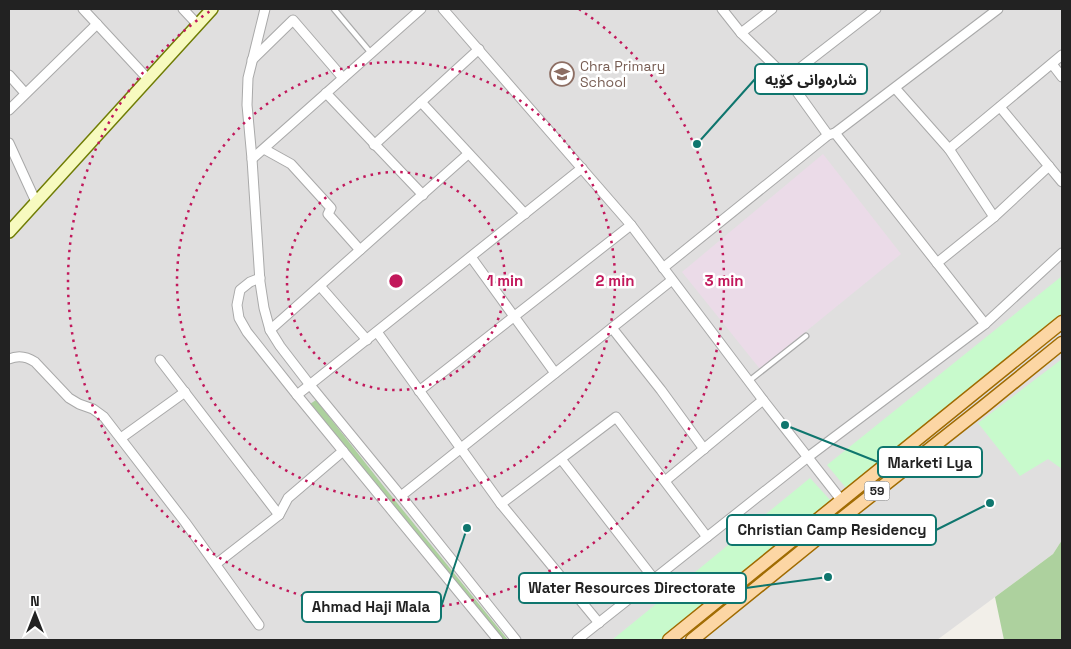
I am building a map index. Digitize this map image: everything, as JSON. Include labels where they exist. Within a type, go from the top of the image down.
[{"type":"main road","name":"59","points":[[669,640],[1062,322]]},
{"type":"main road","name":"59","points":[[692,640],[1062,342]]},
{"type":"street","points":[[83,9],[148,79]]},
{"type":"street","points":[[183,9],[198,25]]},
{"type":"street","points":[[9,232],[212,9]]},
{"type":"street","points":[[265,9],[252,61],[247,105],[260,278],[264,308],[270,330],[310,385],[516,640]]},
{"type":"street","points":[[252,159],[420,9]]},
{"type":"street","points":[[443,9],[631,226],[842,501]]},
{"type":"street","points":[[722,9],[741,32],[787,78],[985,324]]},
{"type":"street","points":[[741,32],[772,9]]},
{"type":"street","points":[[787,78],[876,9]]},
{"type":"street","points":[[663,268],[831,134],[998,9]]},
{"type":"street","points":[[252,61],[292,20],[343,78]]},
{"type":"street","points":[[9,110],[97,24]]},
{"type":"street","points":[[374,145],[479,49]]},
{"type":"street","points":[[949,149],[1062,55]]},
{"type":"street","points":[[1052,64],[1062,77]]},
{"type":"street","points":[[9,75],[25,93]]},
{"type":"street","points":[[894,88],[949,149],[994,217]]},
{"type":"street","points":[[326,93],[423,195]]},
{"type":"street","points":[[421,102],[525,214]]},
{"type":"street","points":[[1000,107],[1062,182]]},
{"type":"street","points":[[9,143],[36,202]]},
{"type":"street","points":[[264,149],[291,164],[331,208],[328,214],[360,250]]},
{"type":"street","points":[[270,330],[468,154]]},
{"type":"street","points":[[937,263],[994,217],[1048,166]]},
{"type":"street","points":[[297,395],[582,168]]},
{"type":"street","points":[[420,391],[631,226]]},
{"type":"street","points":[[577,640],[808,457],[985,324],[1062,253]]},
{"type":"street","points":[[471,256],[555,373]]},
{"type":"street","points":[[260,278],[250,282],[240,290],[237,305],[240,318],[247,332],[498,640]]},
{"type":"street","points":[[401,496],[672,280]]},
{"type":"street","points":[[320,286],[366,340]]},
{"type":"street","points":[[612,328],[704,449]]},
{"type":"street","points":[[377,332],[501,504],[599,623]]},
{"type":"street","points":[[9,359],[21,356],[35,362],[69,398],[93,409],[104,417],[185,522],[259,625]]},
{"type":"street","points":[[160,360],[279,515]]},
{"type":"street","points":[[121,438],[185,392]]},
{"type":"street","points":[[665,481],[763,400]]},
{"type":"street","points":[[501,504],[616,417],[707,537]]},
{"type":"street","points":[[335,441],[347,431]]},
{"type":"street","points":[[216,564],[279,515],[288,498],[343,451]]},
{"type":"street","points":[[561,459],[654,579]]},
{"type":"lane","points":[[334,9],[371,53]]},
{"type":"lane","points":[[749,381],[806,336]]},
{"type":"shaded area","points":[[9,9],[1062,9],[1062,540],[1053,554],[937,640],[9,640]]},
{"type":"shaded area","points":[[823,154],[901,254],[760,369],[682,272]]},
{"type":"green space","points":[[1062,276],[1062,315],[846,488],[827,465]]},
{"type":"green space","points":[[1062,359],[1062,469],[1048,459],[1020,476],[978,423]]},
{"type":"green space","points":[[316,400],[508,640],[501,640],[310,404]]},
{"type":"green space","points":[[810,478],[831,501],[660,640],[612,640]]},
{"type":"green space","points":[[1062,540],[1062,640],[1004,640],[995,597],[1053,554]]},
{"type":"place","name":"Chra Primary School","points":[[562,74]]},
{"type":"place","name":"شارەوانی کۆیە","points":[[697,144]]},
{"type":"place","name":"Marketi Lya","points":[[785,425]]},
{"type":"place","name":"Christian Camp Residency","points":[[990,503]]},
{"type":"place","name":"Ahmad Haji Mala","points":[[467,528]]},
{"type":"place","name":"Water Resources Directorate","points":[[828,577]]}]
